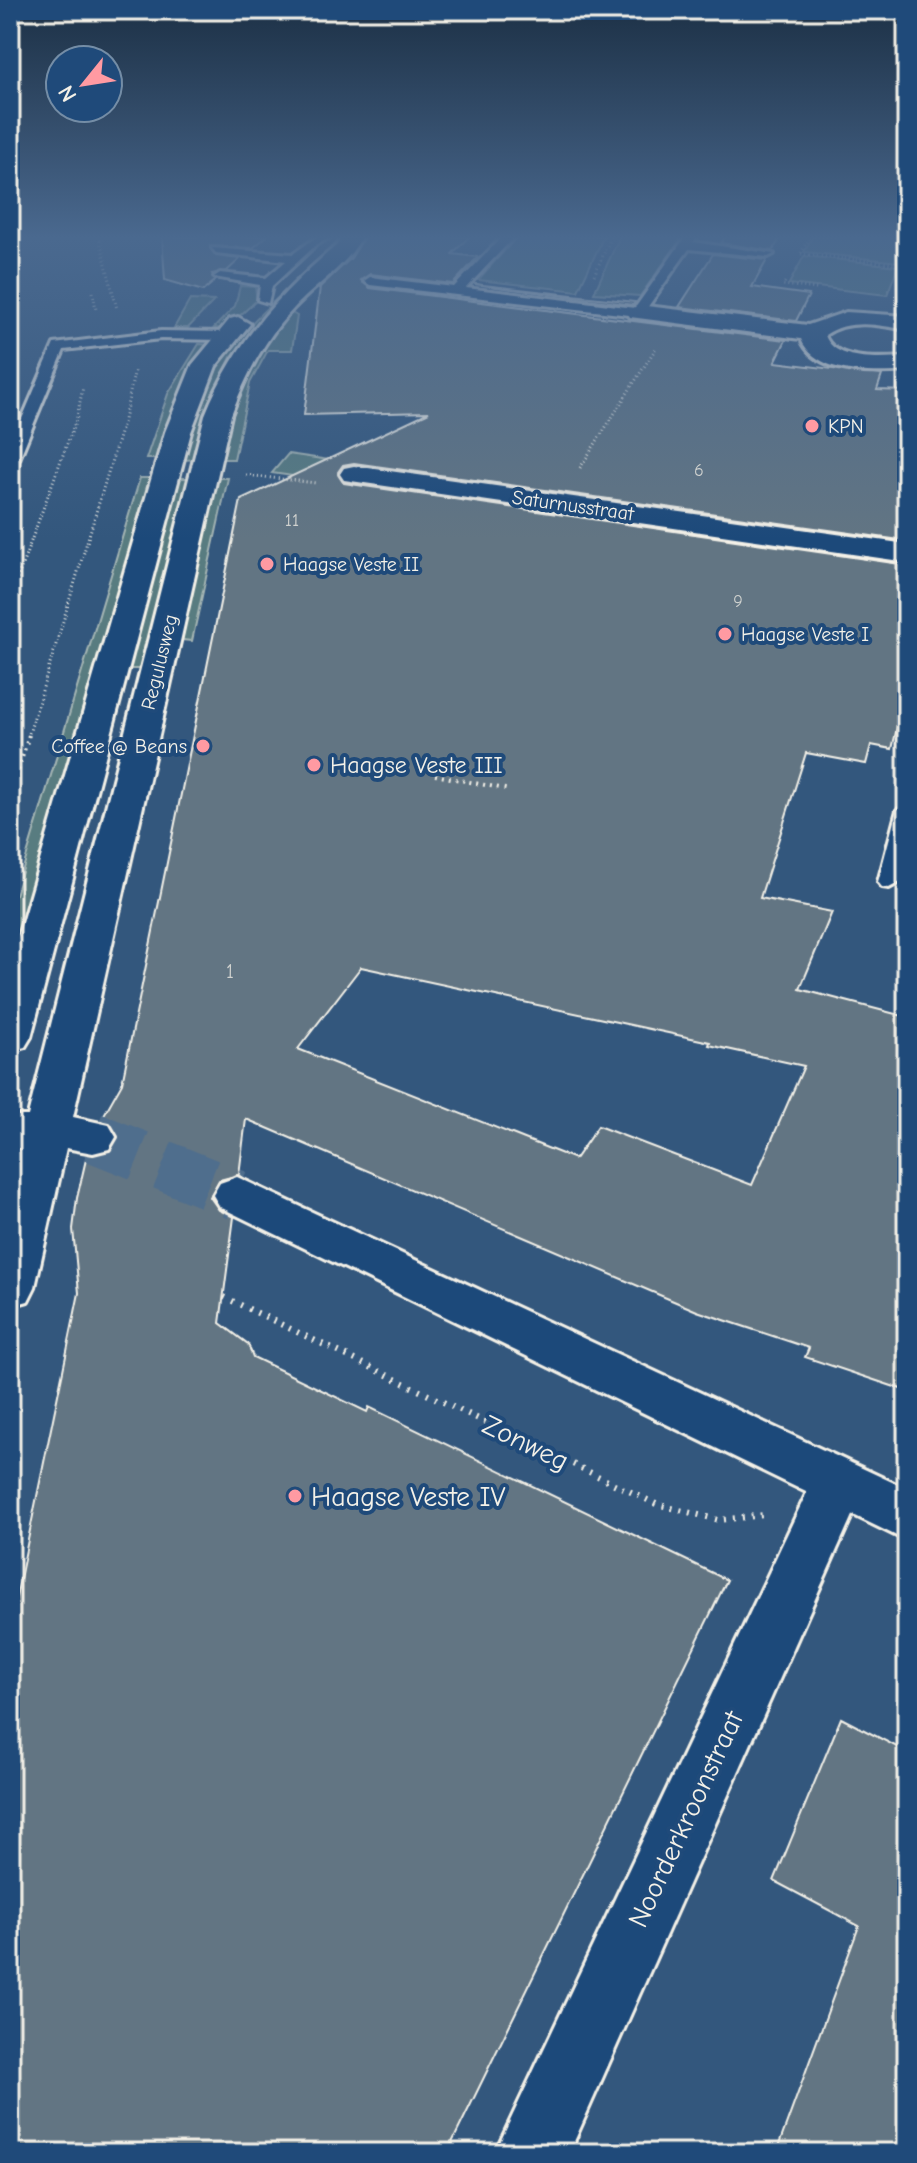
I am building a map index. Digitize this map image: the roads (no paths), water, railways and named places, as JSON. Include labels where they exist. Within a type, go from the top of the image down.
[{"type":"main road","name":"Regulusweg","points":[[10,1037],[178,432],[197,378],[225,337]]},
{"type":"main road","name":"Regulusweg","points":[[10,1287],[28,1131],[213,433],[228,385],[255,337]]},
{"type":"main road","points":[[813,337],[819,348],[848,361],[907,364]]},
{"type":"main road","name":"Saturnusstraat","points":[[354,474],[907,553]]},
{"type":"main road","points":[[28,1131],[93,1137]]},
{"type":"main road","points":[[237,1195],[907,1516]]},
{"type":"main road","name":"Noorderkroonstraat","points":[[532,2153],[838,1484]]},
{"type":"lane","points":[[10,464],[56,349],[69,343],[132,337]]},
{"type":"lane","points":[[889,882],[907,810]]},
{"type":"tunnel","points":[[93,1137],[237,1195]]},
{"type":"place","name":"KPN","points":[[812,426]]},
{"type":"place","name":"Haagse Veste II","points":[[267,564]]},
{"type":"place","name":"Haagse Veste I","points":[[725,634]]},
{"type":"place","name":"Coffee @ Beans","points":[[203,746]]},
{"type":"place","name":"Haagse Veste III","points":[[314,765]]},
{"type":"place","name":"Haagse Veste IV","points":[[295,1496]]}]
